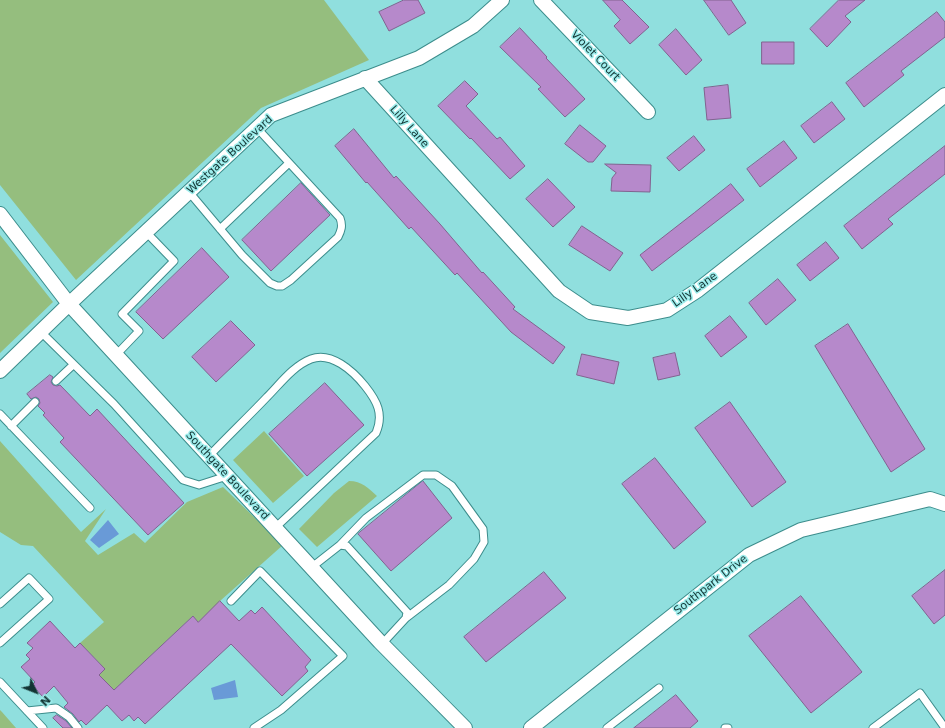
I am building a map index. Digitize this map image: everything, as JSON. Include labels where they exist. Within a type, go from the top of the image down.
[{"type":"street","name":"Westgate Boulevard","points":[[0,372],[69,304],[271,115],[419,58],[474,26],[502,0]]},
{"type":"street","name":"Violet Court","points":[[541,0],[648,112]]},
{"type":"street","name":"Lilly Lane","points":[[365,78],[560,292],[590,312],[628,318],[667,310],[698,290],[945,95]]},
{"type":"street","name":"Southgate Boulevard","points":[[0,214],[69,304],[382,644],[465,728]]},
{"type":"street","name":"Southpark Drive","points":[[531,728],[748,555],[801,530],[930,499],[945,504]]},
{"type":"lane","points":[[189,192],[242,255],[270,284],[282,286],[291,280],[338,237],[341,231],[342,223],[340,218],[258,128]]},
{"type":"lane","points":[[220,229],[289,163]]},
{"type":"lane","points":[[116,355],[139,331],[122,314],[174,261],[146,232]]},
{"type":"lane","points":[[41,332],[114,404],[183,480],[199,485],[228,476]]},
{"type":"lane","points":[[209,456],[294,370],[311,359],[325,358],[340,363],[359,379],[373,396],[379,410],[379,426],[376,433],[275,528]]},
{"type":"lane","points":[[56,381],[73,365]]},
{"type":"lane","points":[[11,426],[35,402]]},
{"type":"lane","points":[[0,414],[90,508]]},
{"type":"lane","points":[[312,567],[340,545],[366,518],[423,475],[436,475],[452,486],[483,529],[484,542],[474,559],[449,585],[406,618],[382,644]]},
{"type":"lane","points":[[340,545],[347,546],[352,551],[407,612],[406,618]]},
{"type":"lane","points":[[231,601],[260,571],[343,656],[280,710],[254,728]]},
{"type":"lane","points":[[0,604],[29,578],[49,599],[0,643]]},
{"type":"lane","points":[[0,682],[43,728]]},
{"type":"lane","points":[[607,728],[659,688]]},
{"type":"lane","points":[[873,728],[920,693],[945,728]]},
{"type":"lane","points":[[27,711],[56,708],[69,717],[78,728]]},
{"type":"green space","points":[[0,0],[324,0],[369,60],[261,108],[76,280],[0,185]]},
{"type":"green space","points":[[0,235],[53,302],[0,353]]},
{"type":"green space","points":[[264,431],[304,476],[273,503],[233,460]]},
{"type":"green space","points":[[0,441],[81,532],[106,509],[85,541],[98,555],[134,533],[145,543],[187,502],[223,487],[283,545],[220,601],[200,625],[193,616],[114,690],[99,675],[105,669],[80,643],[104,622],[33,546],[21,545],[0,532]]},
{"type":"green space","points":[[349,481],[358,482],[377,496],[317,547],[299,529],[334,493]]},
{"type":"green space","points":[[0,710],[2,712],[16,728],[0,728]]},
{"type":"water","points":[[108,520],[119,534],[99,548],[90,540]]},
{"type":"water","points":[[235,680],[238,697],[214,700],[211,688]]},
{"type":"building","points":[[404,0],[418,0],[425,13],[389,31],[379,12]]},
{"type":"building","points":[[603,0],[622,0],[649,27],[630,44],[614,26],[620,20]]},
{"type":"building","points":[[704,0],[731,0],[746,23],[729,35]]},
{"type":"building","points":[[839,0],[865,0],[845,16],[851,22],[827,47],[810,29]]},
{"type":"building","points":[[937,12],[945,22],[945,37],[901,71],[904,75],[864,107],[846,83]]},
{"type":"building","points":[[520,28],[585,99],[565,117],[538,89],[541,87],[500,47]]},
{"type":"building","points":[[676,29],[702,60],[686,75],[659,45]]},
{"type":"building","points":[[762,42],[794,42],[794,64],[762,64]]},
{"type":"building","points":[[465,81],[478,94],[466,106],[497,139],[500,137],[525,166],[510,179],[438,106]]},
{"type":"building","points":[[728,85],[731,118],[707,120],[704,88]]},
{"type":"building","points":[[832,102],[845,119],[814,143],[801,126]]},
{"type":"building","points":[[580,125],[606,146],[593,162],[588,162],[565,144]]},
{"type":"building","points":[[354,129],[394,178],[396,176],[482,273],[483,272],[515,307],[513,309],[565,347],[553,364],[511,332],[457,273],[455,275],[411,227],[409,229],[367,182],[366,183],[335,146]]},
{"type":"building","points":[[694,136],[705,150],[679,171],[667,158]]},
{"type":"building","points":[[784,141],[797,158],[760,187],[747,169]]},
{"type":"building","points":[[945,146],[945,174],[888,219],[893,224],[862,249],[844,226]]},
{"type":"building","points":[[605,164],[651,165],[650,192],[611,191],[612,178],[616,173]]},
{"type":"building","points":[[548,179],[575,207],[553,227],[526,199]]},
{"type":"building","points":[[301,183],[330,215],[271,271],[242,240]]},
{"type":"building","points":[[731,184],[744,200],[652,271],[640,255]]},
{"type":"building","points":[[582,226],[623,253],[610,271],[569,245]]},
{"type":"building","points":[[826,242],[839,258],[810,281],[797,265]]},
{"type":"building","points":[[202,248],[229,277],[163,339],[136,312]]},
{"type":"building","points":[[778,279],[796,300],[766,325],[749,303]]},
{"type":"building","points":[[730,316],[747,337],[721,357],[705,336]]},
{"type":"building","points":[[231,321],[255,345],[216,382],[192,357]]},
{"type":"building","points":[[848,324],[925,449],[891,472],[815,346]]},
{"type":"building","points":[[675,353],[680,375],[658,380],[653,358]]},
{"type":"building","points":[[582,354],[619,362],[614,384],[577,375]]},
{"type":"building","points":[[50,375],[53,377],[51,382],[53,385],[60,385],[90,416],[97,409],[184,503],[148,535],[60,442],[64,438],[43,415],[45,413],[38,406],[40,403],[39,399],[36,397],[31,399],[27,394]]},
{"type":"building","points":[[325,383],[364,425],[307,476],[269,434]]},
{"type":"building","points":[[730,402],[786,482],[752,507],[695,428]]},
{"type":"building","points":[[655,458],[706,522],[674,549],[622,484]]},
{"type":"building","points":[[423,481],[452,518],[391,571],[358,534]]},
{"type":"building","points":[[945,570],[945,615],[934,624],[912,596]]},
{"type":"building","points":[[544,572],[566,598],[486,662],[464,637]]},
{"type":"building","points":[[801,596],[862,672],[811,713],[749,636]]},
{"type":"building","points":[[220,601],[239,621],[251,610],[255,614],[262,607],[311,660],[305,667],[308,671],[282,696],[231,644],[145,724],[138,717],[134,721],[129,715],[122,721],[107,705],[86,725],[81,720],[79,722],[73,714],[64,707],[68,703],[54,686],[43,697],[32,685],[35,682],[21,667],[30,659],[26,655],[33,648],[27,643],[50,621],[75,648],[80,643],[105,669],[99,675],[114,690],[193,616],[198,622]]},
{"type":"building","points":[[676,695],[698,721],[690,728],[634,728]]},
{"type":"building","points":[[57,715],[66,721],[72,728],[63,728],[53,718]]}]
